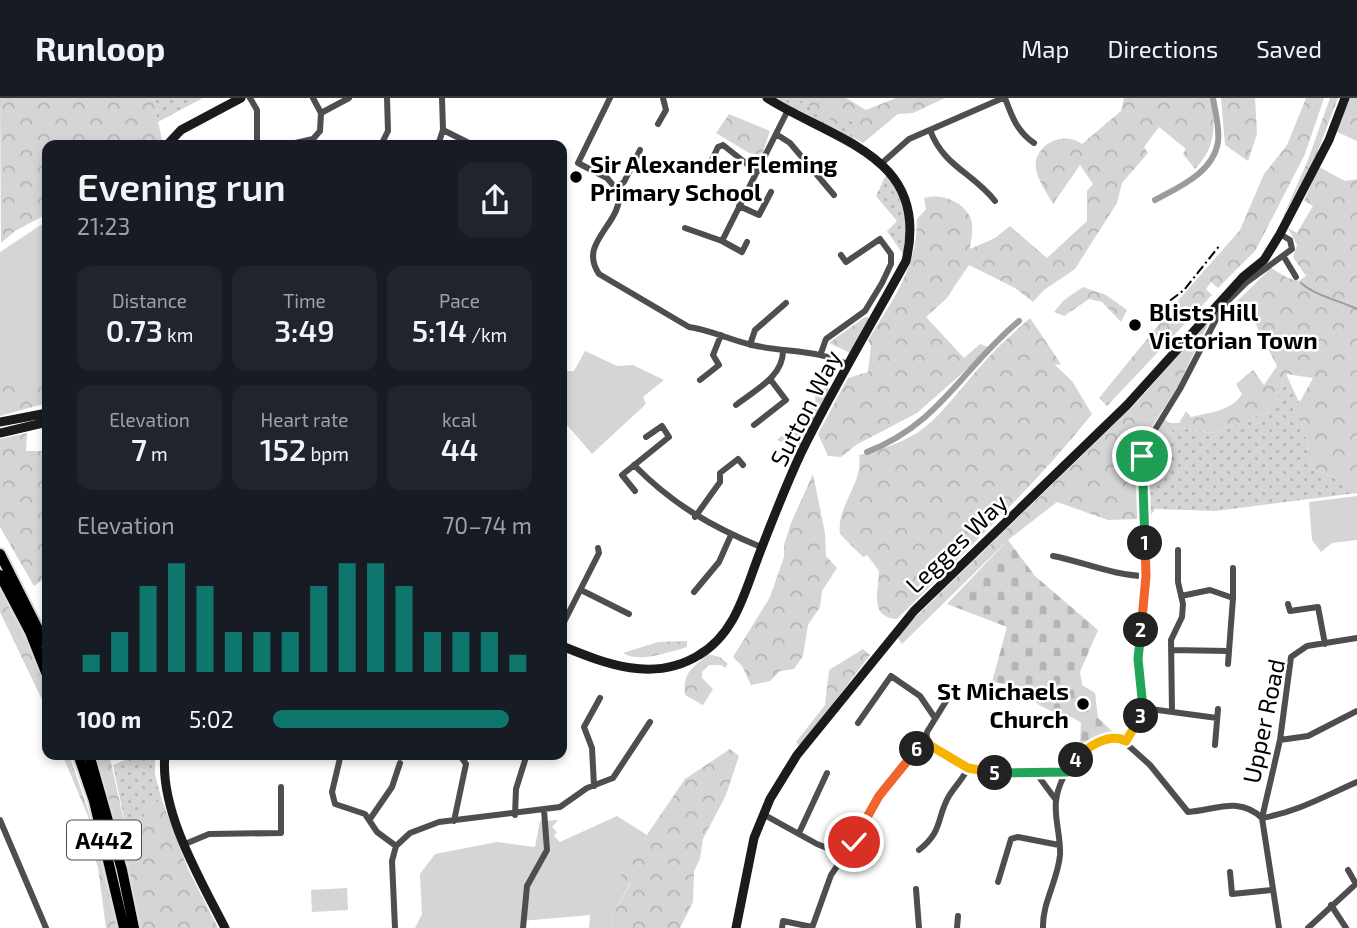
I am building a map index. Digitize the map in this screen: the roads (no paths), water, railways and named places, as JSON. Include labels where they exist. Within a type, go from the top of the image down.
[{"type":"highway","points":[[0,554],[42,636]]},
{"type":"highway","points":[[0,575],[30,632],[42,662]]},
{"type":"highway","name":"A442","points":[[80,760],[97,813],[124,928]]},
{"type":"highway","name":"A442","points":[[91,760],[122,870],[134,928]]},
{"type":"street","points":[[172,140],[181,130],[241,98]]},
{"type":"street","points":[[250,98],[257,110],[257,140]]},
{"type":"street","points":[[309,140],[320,131],[321,113],[313,98]]},
{"type":"street","points":[[321,113],[349,98]]},
{"type":"street","points":[[384,140],[388,131],[387,98]]},
{"type":"street","points":[[440,140],[443,130],[442,98]]},
{"type":"street","points":[[610,98],[578,163],[607,178],[617,187],[620,198],[618,210],[596,243],[593,260],[603,278],[641,297],[661,312],[689,327],[750,345],[783,351],[821,353],[849,365]]},
{"type":"street","points":[[659,124],[666,110],[663,98]]},
{"type":"street","name":"Sutton Way","points":[[567,648],[603,663],[638,670],[665,668],[699,655],[732,623],[801,453],[906,261],[911,232],[902,188],[882,163],[867,151],[767,98]]},
{"type":"street","points":[[882,163],[909,139],[1004,98],[1014,123],[1022,135],[1034,143]]},
{"type":"street","name":"Legges Way","points":[[736,928],[746,863],[763,814],[797,755],[900,626],[1055,471],[1127,405],[1243,277],[1264,260],[1299,204],[1329,141],[1345,98]]},
{"type":"street","points":[[722,241],[788,110]]},
{"type":"street","points":[[443,130],[463,140]]},
{"type":"street","points":[[930,130],[936,145],[953,166],[984,187],[992,198],[998,188]]},
{"type":"street","points":[[776,134],[790,143],[834,195]]},
{"type":"street","points":[[709,166],[718,147],[723,145],[757,172]]},
{"type":"street","points":[[617,187],[624,182],[640,150]]},
{"type":"street","points":[[739,206],[759,215],[771,192]]},
{"type":"street","points":[[685,228],[722,241],[742,252],[747,242]]},
{"type":"street","points":[[1126,741],[1139,722],[1143,708],[1138,659],[1146,576],[1142,456],[1145,446],[1180,389],[1223,306],[1266,265],[1284,257],[1292,248],[1290,240],[1280,233]]},
{"type":"street","points":[[821,353],[826,339],[865,311],[891,264],[891,254],[880,239],[846,262],[841,255]]},
{"type":"street","points":[[1284,257],[1296,277]]},
{"type":"street","points":[[750,345],[755,330],[786,303]]},
{"type":"street","points":[[700,380],[719,365],[713,355],[721,335]]},
{"type":"street","points":[[736,405],[781,367],[783,351]]},
{"type":"street","points":[[754,425],[786,400],[770,379]]},
{"type":"street","points":[[0,422],[42,414]]},
{"type":"street","points":[[0,433],[42,423]]},
{"type":"street","points":[[635,491],[622,475],[669,437],[662,426],[646,437]]},
{"type":"street","points":[[695,517],[720,482],[720,473],[738,460],[743,466]]},
{"type":"street","points":[[634,465],[670,500],[695,517],[761,547]]},
{"type":"street","points":[[694,592],[719,562],[731,535]]},
{"type":"street","points":[[567,617],[582,590],[599,552],[598,548]]},
{"type":"street","points":[[1068,559],[1069,549]]},
{"type":"street","points":[[1172,711],[1171,640],[1182,617],[1178,550]]},
{"type":"street","points":[[1053,556],[1124,574],[1146,576]]},
{"type":"street","points":[[1227,664],[1233,568]]},
{"type":"street","points":[[582,590],[629,614]]},
{"type":"street","points":[[1181,596],[1210,590],[1233,598]]},
{"type":"street","points":[[1288,604],[1290,611],[1318,607],[1325,643]]},
{"type":"street","name":"Upper Road","points":[[1262,818],[1280,740],[1291,657],[1307,646],[1357,638]]},
{"type":"street","points":[[1171,650],[1228,651]]},
{"type":"street","points":[[858,723],[867,716],[891,677],[920,696],[935,718]]},
{"type":"street","points":[[594,786],[592,748],[584,734],[584,727],[600,698]]},
{"type":"street","points":[[763,814],[832,850],[854,842],[879,796],[926,743],[926,732],[948,698]]},
{"type":"street","points":[[1143,708],[1217,718]]},
{"type":"street","points":[[1215,745],[1212,736],[1218,709]]},
{"type":"street","points":[[1280,740],[1308,736],[1357,711]]},
{"type":"street","points":[[395,928],[391,872],[396,846],[417,828],[560,807],[616,775],[650,722]]},
{"type":"street","points":[[1043,928],[1057,871],[1059,845],[1056,800],[1068,772],[1090,747],[1112,738],[1126,741],[1188,812],[1234,805],[1245,806],[1262,818],[1316,803],[1357,782]]},
{"type":"street","points":[[926,743],[968,768],[992,773],[1068,772]]},
{"type":"street","points":[[165,760],[166,789],[185,844],[225,928]]},
{"type":"street","points":[[340,760],[333,801],[338,807],[360,812],[370,818],[377,832],[396,846]]},
{"type":"street","points":[[454,821],[466,764],[463,760]]},
{"type":"street","points":[[516,815],[516,789],[525,760]]},
{"type":"street","points":[[370,818],[392,787],[400,763]]},
{"type":"street","points":[[919,850],[929,846],[941,824],[948,797],[968,768]]},
{"type":"street","points":[[799,833],[827,773]]},
{"type":"street","points":[[1036,773],[1056,800]]},
{"type":"street","points":[[185,844],[209,834],[281,833],[281,787]]},
{"type":"street","points":[[523,928],[527,886],[547,850],[544,810]]},
{"type":"street","points":[[1262,818],[1279,928]]},
{"type":"street","points":[[0,820],[46,928]]},
{"type":"street","points":[[998,883],[1011,839],[1018,837],[1059,845]]},
{"type":"street","points":[[782,928],[783,921],[812,927],[831,875],[842,859],[843,848]]},
{"type":"street","points":[[1308,928],[1356,884],[1348,870]]},
{"type":"street","points":[[1230,872],[1232,894],[1272,890]]},
{"type":"street","points":[[916,889],[919,928]]},
{"type":"street","points":[[1331,905],[1346,928]]},
{"type":"street","points":[[957,928],[958,916]]},
{"type":"waterway","points":[[1155,200],[1194,178],[1215,153],[1218,131],[1213,98]]},
{"type":"waterway","points":[[1301,283],[1320,295],[1357,309]]},
{"type":"waterway","points":[[867,452],[892,440],[933,410],[1019,321]]},
{"type":"railway","points":[[1155,312],[1184,290],[1220,245]]},
{"type":"place","name":"Sir Alexander Fleming Primary School","points":[[576,177]]},
{"type":"place","name":"Blists Hill Victorian Town","points":[[1135,325]]},
{"type":"place","name":"St Michaels Church","points":[[1083,704]]}]
